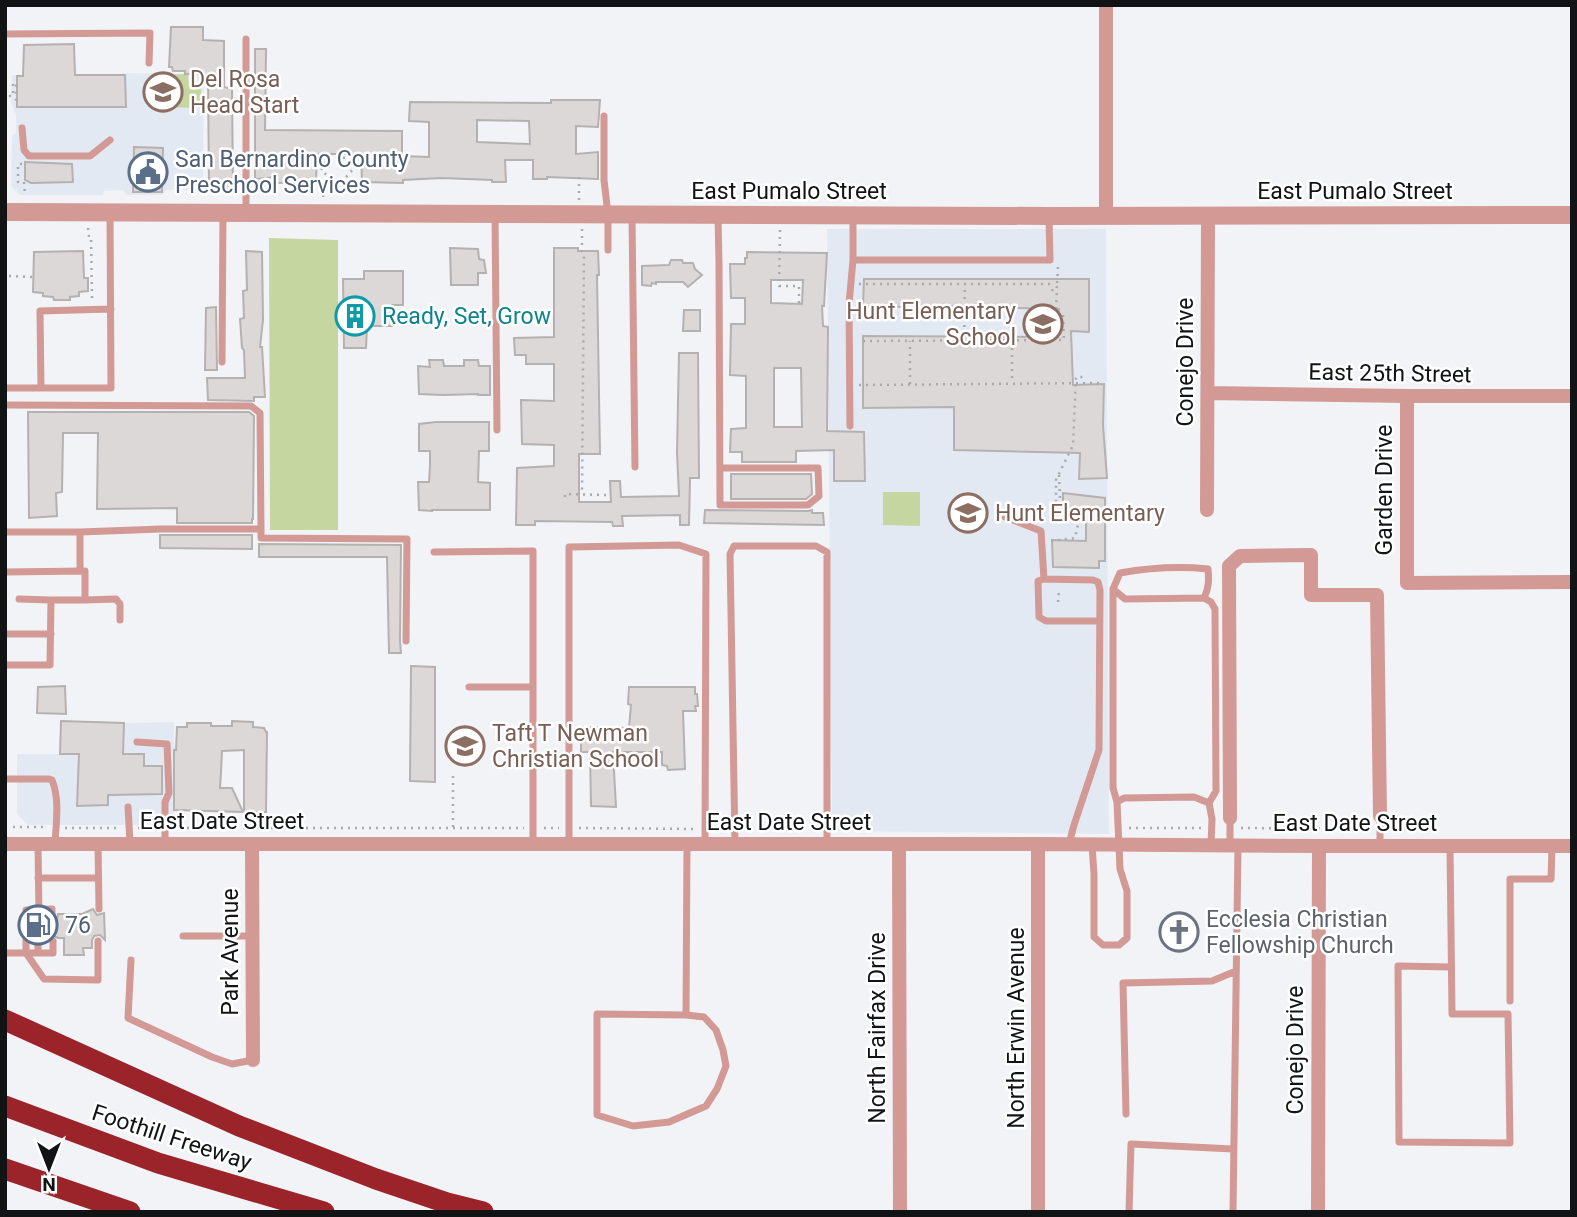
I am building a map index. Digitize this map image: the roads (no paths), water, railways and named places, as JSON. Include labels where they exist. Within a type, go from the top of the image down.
[{"type":"highway","points":[[5,1020],[239,1126],[376,1179],[483,1212]]},
{"type":"highway","name":"Foothill Freeway","points":[[5,1106],[158,1163],[324,1212]]},
{"type":"highway","points":[[5,1168],[130,1212]]},
{"type":"street","points":[[1106,5],[1106,216]]},
{"type":"street","name":"East Pumalo Street","points":[[5,212],[1572,215]]},
{"type":"street","name":"Conejo Drive","points":[[1207,510],[1209,215]]},
{"type":"street","name":"East 25th Street","points":[[1208,393],[1572,397]]},
{"type":"street","name":"Garden Drive","points":[[1407,397],[1407,583],[1572,582]]},
{"type":"street","points":[[1230,818],[1229,566],[1240,556],[1311,555],[1311,596],[1377,596],[1380,816]]},
{"type":"street","name":"East Date Street","points":[[5,844],[1572,846]]},
{"type":"street","name":"Park Avenue","points":[[252,844],[253,1060]]},
{"type":"street","name":"North Erwin Avenue","points":[[1038,844],[1038,1212]]},
{"type":"street","name":"North Fairfax Drive","points":[[899,845],[900,1212]]},
{"type":"street","name":"Conejo Drive","points":[[1318,1212],[1319,846]]},
{"type":"lane","points":[[5,34],[150,33],[149,63]]},
{"type":"lane","points":[[246,39],[246,213]]},
{"type":"lane","points":[[604,116],[608,250]]},
{"type":"lane","points":[[22,128],[24,150],[29,156],[90,156],[110,140]]},
{"type":"lane","points":[[5,388],[111,388],[110,213]]},
{"type":"lane","points":[[222,362],[223,213]]},
{"type":"lane","points":[[495,214],[497,430]]},
{"type":"lane","points":[[632,214],[635,467]]},
{"type":"lane","points":[[718,215],[720,505],[808,505],[819,496],[818,468],[720,468]]},
{"type":"lane","points":[[850,426],[849,304],[853,215]]},
{"type":"lane","points":[[853,260],[1049,260],[1049,216]]},
{"type":"lane","points":[[41,388],[40,311],[111,309]]},
{"type":"lane","points":[[5,405],[251,406],[260,413],[261,538],[407,539],[406,641]]},
{"type":"lane","points":[[1005,517],[1041,531],[1044,579]]},
{"type":"lane","points":[[5,532],[261,529]]},
{"type":"lane","points":[[80,532],[80,571]]},
{"type":"lane","points":[[569,844],[569,547],[679,545],[706,554],[705,844]]},
{"type":"lane","points":[[735,844],[730,554],[734,546],[817,546],[827,552],[827,844]]},
{"type":"lane","points":[[434,552],[533,551],[533,844]]},
{"type":"lane","points":[[1092,844],[1094,937],[1103,946],[1119,946],[1127,937],[1127,891],[1120,869],[1117,802],[1113,788],[1113,589],[1120,573],[1138,570],[1208,569],[1208,591],[1204,598]]},
{"type":"lane","points":[[5,572],[85,571],[85,600]]},
{"type":"lane","points":[[1069,844],[1099,750],[1100,590],[1098,582],[1093,580],[1038,581],[1039,617],[1046,621],[1099,621]]},
{"type":"lane","points":[[1113,589],[1125,599],[1204,598],[1215,609],[1216,791],[1209,803],[1212,819],[1211,845]]},
{"type":"lane","points":[[19,598],[116,599],[120,604],[120,620]]},
{"type":"lane","points":[[5,665],[51,665],[51,600]]},
{"type":"lane","points":[[5,634],[51,634]]},
{"type":"lane","points":[[469,687],[533,687]]},
{"type":"lane","points":[[137,743],[167,744],[169,793],[165,802],[165,843]]},
{"type":"lane","points":[[5,779],[52,780],[57,811],[55,844]]},
{"type":"lane","points":[[1117,802],[1124,798],[1194,797],[1209,803]]},
{"type":"lane","points":[[128,807],[130,843]]},
{"type":"lane","points":[[1380,816],[1380,846]]},
{"type":"lane","points":[[1230,818],[1234,846],[1236,971],[1233,1212]]},
{"type":"lane","points":[[38,844],[39,913]]},
{"type":"lane","points":[[98,844],[99,909]]},
{"type":"lane","points":[[686,1015],[687,844]]},
{"type":"lane","points":[[1450,846],[1452,1013],[1508,1014],[1510,1143],[1399,1142],[1398,966],[1451,967]]},
{"type":"lane","points":[[1510,1001],[1510,879],[1551,879],[1552,846]]},
{"type":"lane","points":[[38,878],[98,878]]},
{"type":"lane","points":[[26,916],[26,910],[39,913],[52,909],[52,915]]},
{"type":"lane","points":[[183,936],[253,936]]},
{"type":"lane","points":[[26,940],[26,953],[44,979],[98,980],[98,941]]},
{"type":"lane","points":[[38,941],[38,953]]},
{"type":"lane","points":[[5,953],[53,953],[53,941]]},
{"type":"lane","points":[[131,960],[128,1018],[232,1064],[253,1060]]},
{"type":"lane","points":[[1126,1114],[1123,983],[1212,981],[1236,971]]},
{"type":"lane","points":[[597,1013],[686,1015],[704,1017],[716,1030],[723,1050],[726,1066],[718,1089],[706,1106],[669,1122],[633,1126],[597,1115],[597,1013]]},
{"type":"lane","points":[[1129,1212],[1131,1144],[1233,1149]]},
{"type":"place","name":"Del Rosa Head Start","points":[[163,92]]},
{"type":"place","name":"San Bernardino County Preschool Services","points":[[148,172]]},
{"type":"place","name":"Ready, Set, Grow","points":[[355,316]]},
{"type":"place","name":"Hunt Elementary School","points":[[1043,324]]},
{"type":"place","name":"Hunt Elementary","points":[[968,513]]},
{"type":"place","name":"Taft T Newman Christian School","points":[[465,746]]},
{"type":"place","name":"76","points":[[38,925]]},
{"type":"place","name":"Ecclesia Christian Fellowship Church","points":[[1179,932]]}]
